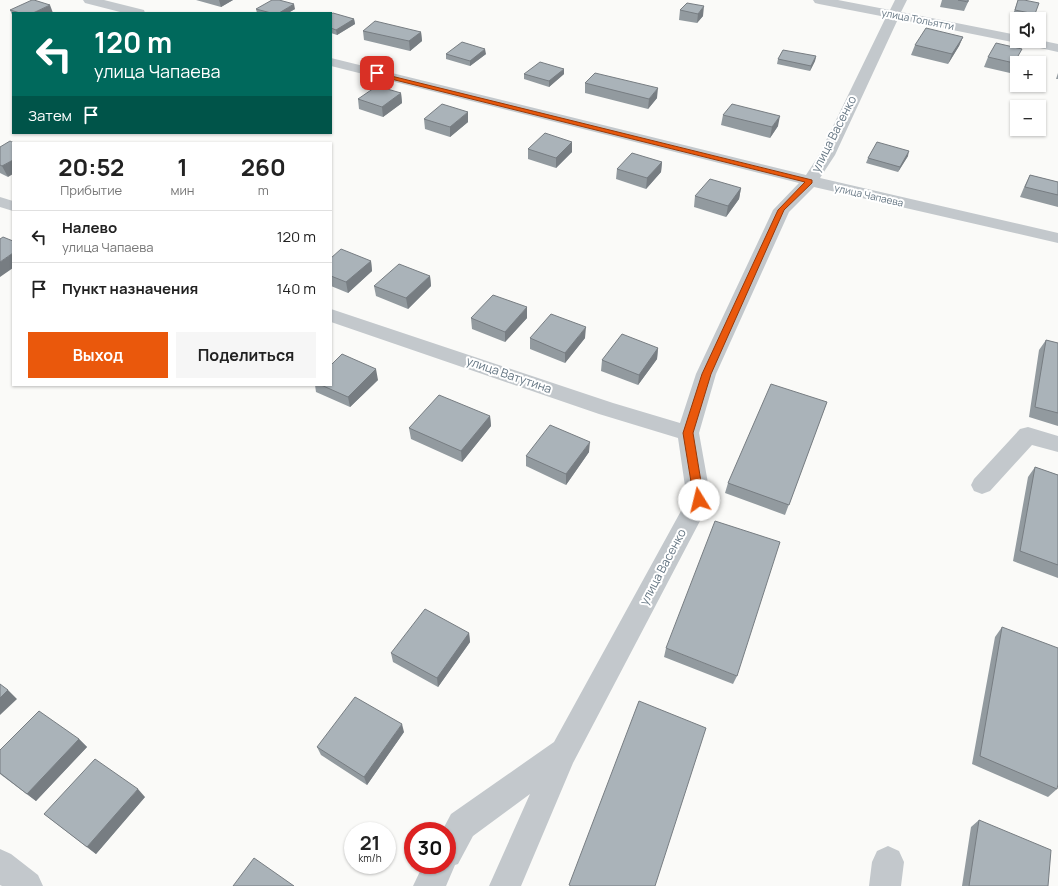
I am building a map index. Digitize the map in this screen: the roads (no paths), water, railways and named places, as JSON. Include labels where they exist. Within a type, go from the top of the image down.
[{"type":"street","points":[[89,0],[135,12]]},
{"type":"street","name":"улица Тольятти","points":[[819,0],[1010,38]]},
{"type":"street","name":"улица Васенко","points":[[456,836],[462,825],[564,752],[699,500],[688,433],[706,374],[781,210],[810,182],[827,155],[901,0]]},
{"type":"street","points":[[1046,45],[1058,48]]},
{"type":"street","name":"улица Чапаева","points":[[332,62],[810,182],[1058,238]]},
{"type":"street","points":[[0,202],[12,206]]},
{"type":"street","name":"улица Ватутина","points":[[332,315],[607,409],[688,433]]},
{"type":"street","points":[[982,485],[1028,435],[1058,444]]},
{"type":"street","points":[[505,886],[564,752]]},
{"type":"street","points":[[0,865],[27,886]]},
{"type":"street","points":[[429,886],[435,874]]}]
